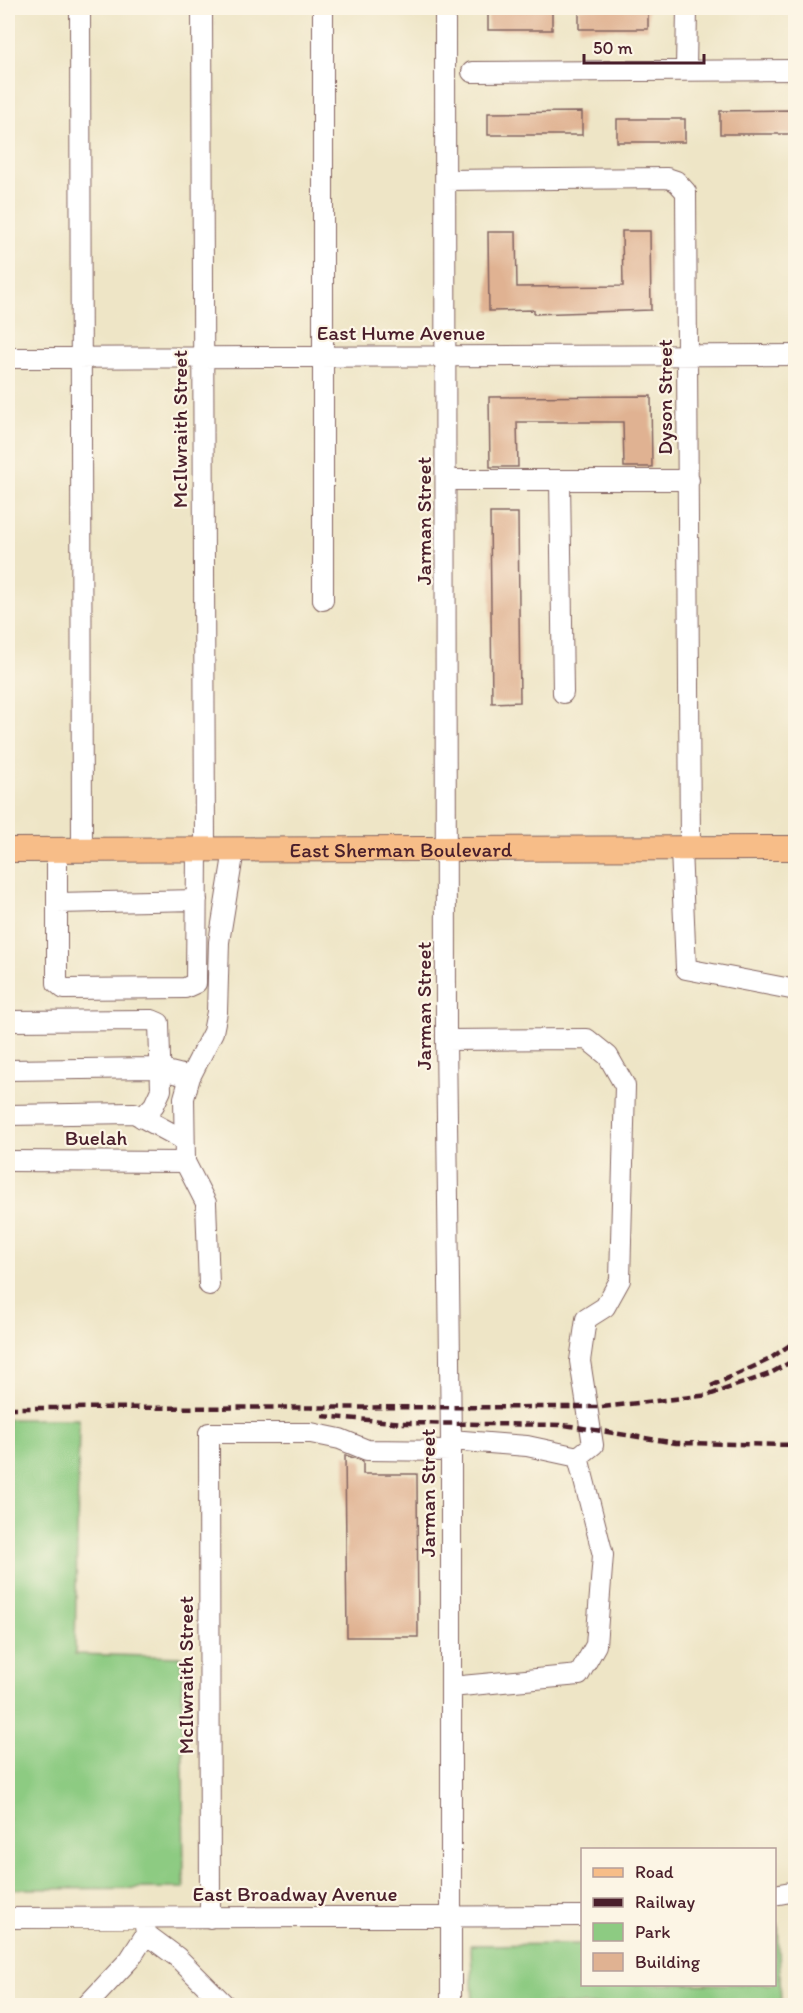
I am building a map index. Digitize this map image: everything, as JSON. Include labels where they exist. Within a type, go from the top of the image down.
[{"type":"main road","name":"East Sherman Boulevard","points":[[8,850],[795,848]]},
{"type":"street","points":[[80,8],[82,850]]},
{"type":"street","name":"McIlwraith Street","points":[[57,903],[57,982],[63,989],[185,988],[196,983],[197,900],[201,850],[202,8]]},
{"type":"street","points":[[323,8],[323,600]]},
{"type":"street","name":"Jarman Street","points":[[445,8],[446,1040],[451,1445],[451,2006]]},
{"type":"street","points":[[686,70],[687,8]]},
{"type":"street","points":[[472,72],[795,70]]},
{"type":"street","name":"Dyson Street","points":[[446,180],[667,178],[683,186],[687,198],[689,480],[686,969],[795,990]]},
{"type":"street","name":"East Hume Avenue","points":[[8,358],[795,354]]},
{"type":"street","points":[[447,480],[689,480]]},
{"type":"street","points":[[560,480],[563,693]]},
{"type":"street","points":[[57,850],[57,903],[197,900]]},
{"type":"street","points":[[209,1286],[206,1203],[185,1162],[184,1098],[190,1077],[213,1032],[217,1012],[219,942],[234,850]]},
{"type":"street","points":[[8,1021],[152,1020],[159,1023],[161,1090],[154,1105],[142,1118]]},
{"type":"street","points":[[446,1040],[587,1039],[608,1056],[625,1086],[620,1280],[605,1307],[586,1319],[580,1361],[593,1445],[578,1456],[527,1446],[451,1445]]},
{"type":"street","points":[[8,1070],[162,1070],[190,1077]]},
{"type":"street","points":[[8,1115],[134,1113],[184,1140]]},
{"type":"street","name":"Buelah","points":[[8,1161],[185,1162]]},
{"type":"street","name":"McIlwraith Street","points":[[210,1918],[209,1433],[311,1433],[340,1439],[367,1450],[451,1445]]},
{"type":"street","points":[[451,1687],[579,1676],[597,1645],[603,1555],[578,1456]]},
{"type":"street","points":[[776,1895],[795,1891]]},
{"type":"street","name":"East Broadway Avenue","points":[[8,1918],[145,1926],[210,1918],[581,1916]]},
{"type":"street","points":[[86,2006],[130,1959],[145,1926],[226,2006]]},
{"type":"green space","points":[[8,1419],[79,1419],[75,1654],[182,1657],[184,1888],[8,1889]]},
{"type":"green space","points":[[776,1924],[778,1924],[781,2005],[473,2005],[471,1945],[581,1944],[581,1986],[776,1986]]},
{"type":"building","points":[[488,8],[552,8],[552,30],[488,30]]},
{"type":"building","points":[[579,8],[648,8],[648,29],[579,29]]},
{"type":"building","points":[[794,110],[794,134],[720,134],[720,111]]},
{"type":"building","points":[[582,112],[582,135],[488,135],[488,113]]},
{"type":"building","points":[[617,119],[685,119],[685,142],[617,142]]},
{"type":"building","points":[[622,231],[650,231],[651,310],[534,314],[534,310],[489,311],[488,232],[516,232],[517,287],[623,286]]},
{"type":"building","points":[[651,396],[652,467],[624,467],[623,422],[517,422],[518,467],[490,467],[489,397]]},
{"type":"building","points":[[490,513],[518,513],[520,702],[492,703]]},
{"type":"building","points":[[345,1455],[363,1461],[363,1474],[417,1474],[418,1637],[347,1637]]},
{"type":"railway","points":[[711,1386],[768,1360],[796,1341]]},
{"type":"railway","points":[[8,1408],[602,1407],[709,1395],[769,1374],[796,1359]]},
{"type":"railway","points":[[322,1416],[404,1423],[564,1425],[676,1443],[796,1445]]}]
